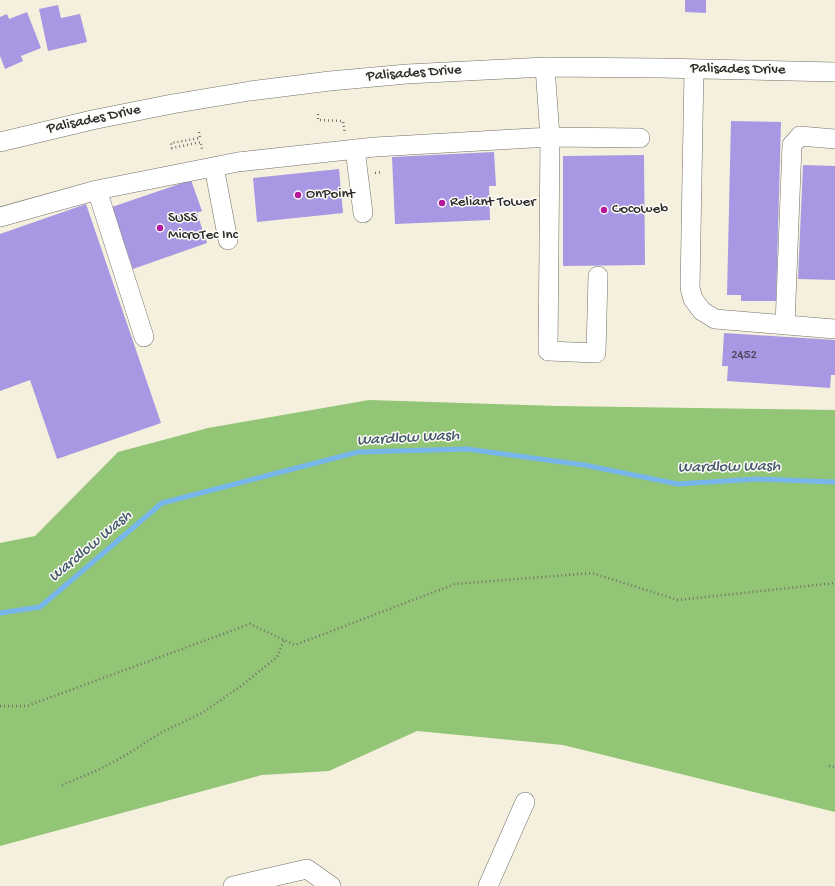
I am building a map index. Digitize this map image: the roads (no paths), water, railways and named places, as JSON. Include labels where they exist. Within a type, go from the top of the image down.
[{"type":"street","name":"Palisades Drive","points":[[0,142],[99,118],[172,104],[257,90],[330,81],[408,74],[545,67],[835,72]]},
{"type":"street","points":[[545,67],[550,137],[548,351],[596,353],[598,276]]},
{"type":"street","points":[[694,69],[690,288],[693,299],[702,311],[715,319],[835,329]]},
{"type":"street","points":[[785,325],[792,144],[800,136],[835,139]]},
{"type":"street","points":[[0,217],[97,190],[238,162],[375,147],[550,137],[640,138]]},
{"type":"street","points":[[356,149],[363,213]]},
{"type":"street","points":[[214,167],[228,240]]},
{"type":"street","points":[[97,190],[144,337]]},
{"type":"street","points":[[488,886],[525,802]]},
{"type":"street","points":[[233,886],[307,869],[331,886]]},
{"type":"waterway","name":"Wardlow Wash","points":[[0,613],[40,607],[162,503],[358,452],[467,449],[584,465],[678,484],[757,479],[835,482]]},
{"type":"place","name":"OnPoint","points":[[298,195]]},
{"type":"place","name":"Reliant Tower","points":[[442,203]]},
{"type":"place","name":"Cocoweb","points":[[604,210]]},
{"type":"place","name":"SUSS MicroTec Inc","points":[[160,228]]}]
